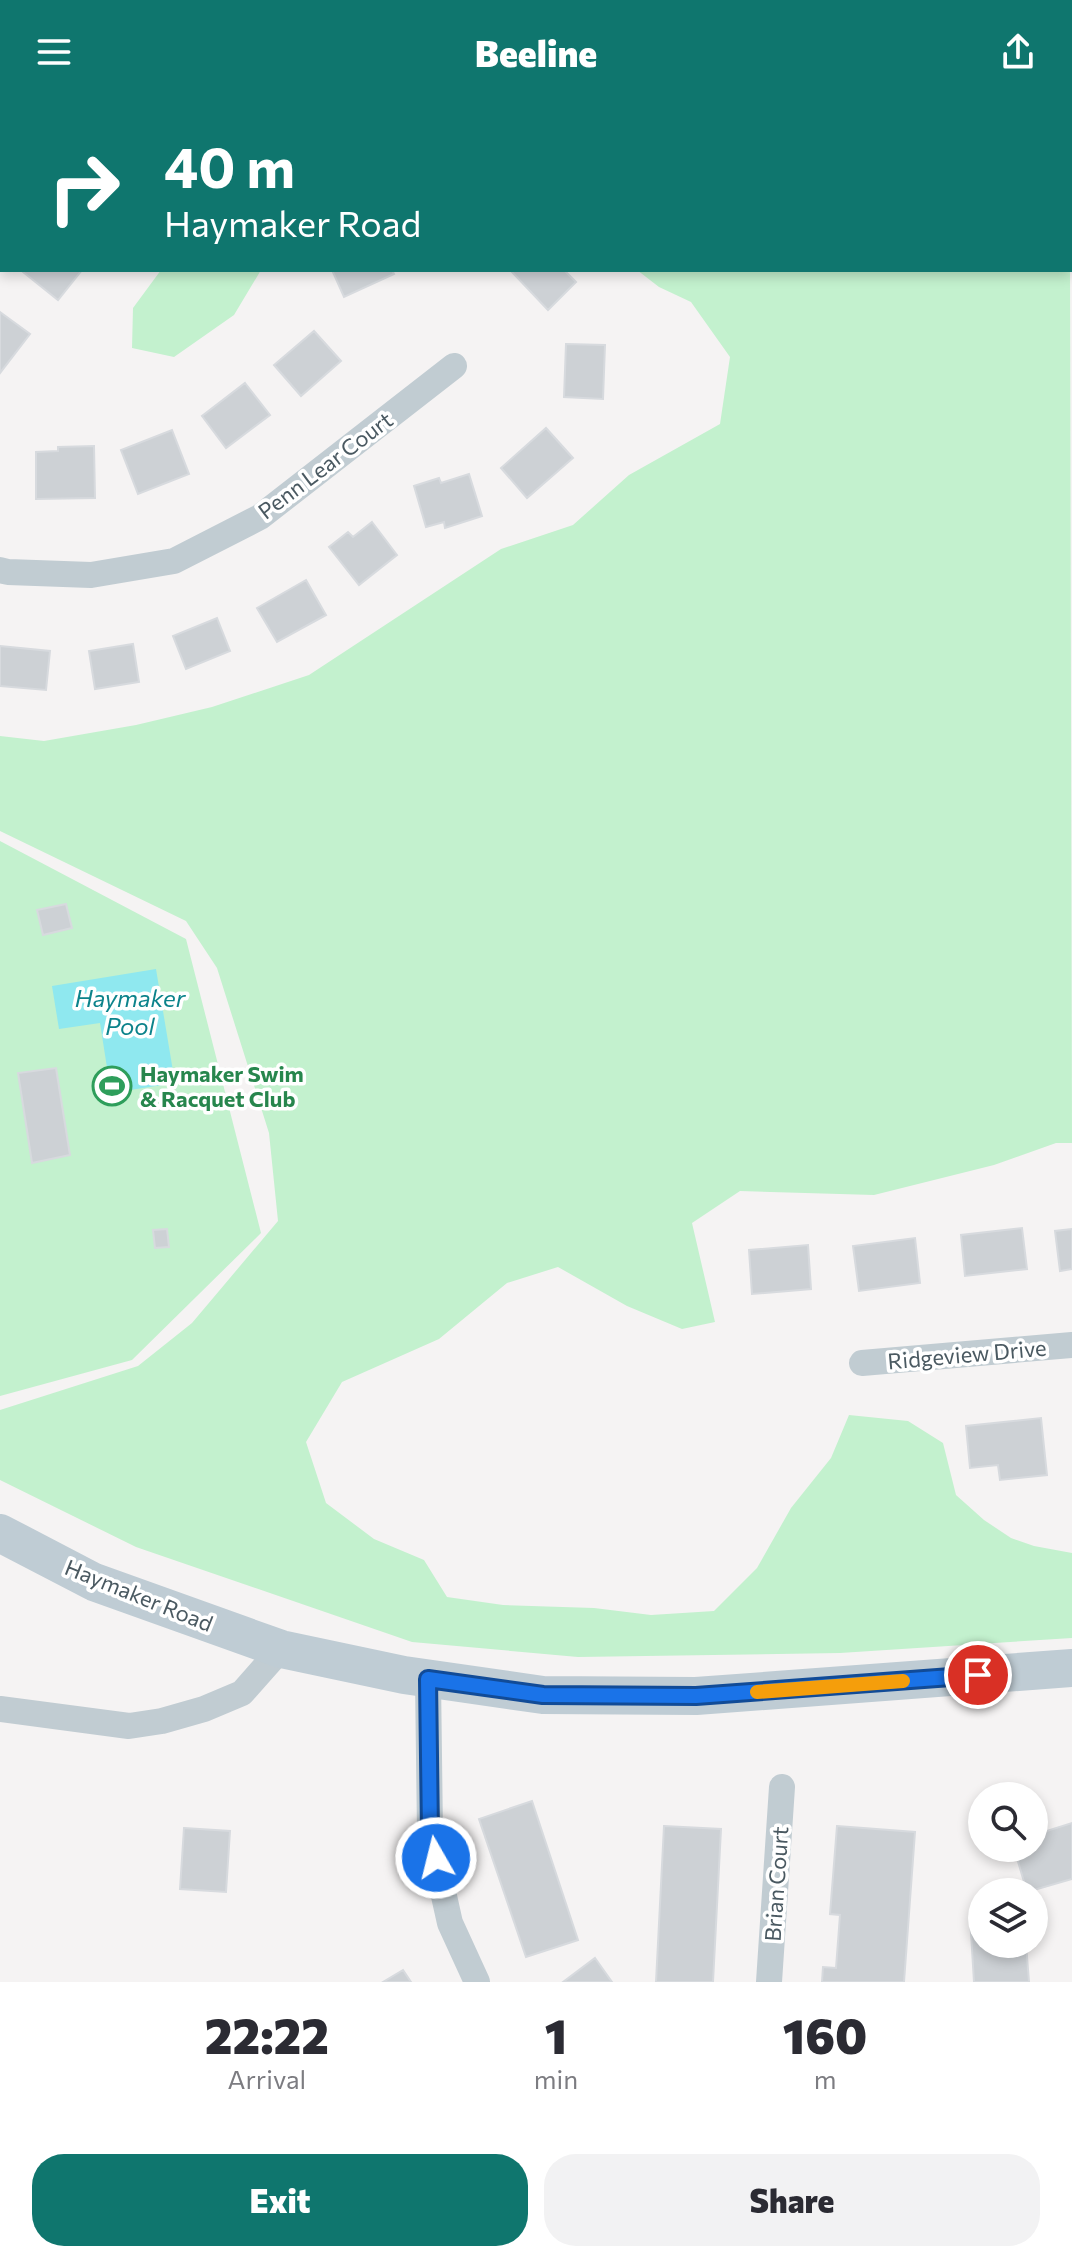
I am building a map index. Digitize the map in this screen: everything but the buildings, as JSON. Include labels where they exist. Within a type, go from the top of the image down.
[{"type":"main road","name":"Haymaker Road","points":[[0,1533],[94,1582],[281,1649],[428,1679],[543,1695],[696,1696],[1072,1668]]},
{"type":"street","name":"Penn Lear Court","points":[[0,570],[91,575],[174,561],[260,517],[454,366]]},
{"type":"street","name":"Ridgeview Drive","points":[[862,1363],[1072,1345]]},
{"type":"street","points":[[0,1709],[129,1726],[162,1721],[204,1709],[242,1693],[281,1649]]},
{"type":"street","points":[[428,1679],[430,1833],[450,1923],[477,1982]]},
{"type":"street","name":"Brian Court","points":[[769,1982],[782,1787]]},
{"type":"green space","points":[[160,272],[260,272],[234,315],[174,357],[132,348],[133,308]]},
{"type":"green space","points":[[640,272],[1070,272],[1072,1143],[1056,1143],[994,1165],[874,1195],[740,1191],[692,1223],[715,1322],[682,1329],[627,1306],[558,1267],[507,1283],[439,1339],[342,1382],[306,1442],[326,1503],[374,1539],[424,1560],[447,1597],[503,1605],[594,1608],[651,1615],[714,1611],[757,1568],[791,1508],[831,1458],[849,1415],[908,1421],[943,1443],[956,1495],[984,1520],[1011,1538],[1072,1553],[1072,1638],[840,1653],[578,1657],[412,1642],[136,1547],[0,1480],[0,1410],[138,1366],[192,1323],[278,1221],[269,1133],[217,968],[186,921],[0,831],[0,736],[44,741],[136,725],[212,707],[309,675],[501,549],[573,525],[629,475],[720,424],[730,357],[691,302],[659,287]]},
{"type":"green space","name":"Haymaker Swim & Racquet Club","points":[[0,841],[186,939],[261,1233],[132,1360],[0,1396]]},
{"type":"water","name":"Haymaker Pool","points":[[156,969],[175,1083],[111,1093],[100,1023],[59,1029],[52,986]]},
{"type":"slow traffic","points":[[757,1692],[903,1681]]},
{"type":"place","name":"Haymaker Swim & Racquet Club","points":[[112,1086]]},
{"type":"route","points":[[436,1858],[430,1833],[428,1679],[543,1695],[696,1696],[978,1675]]}]
